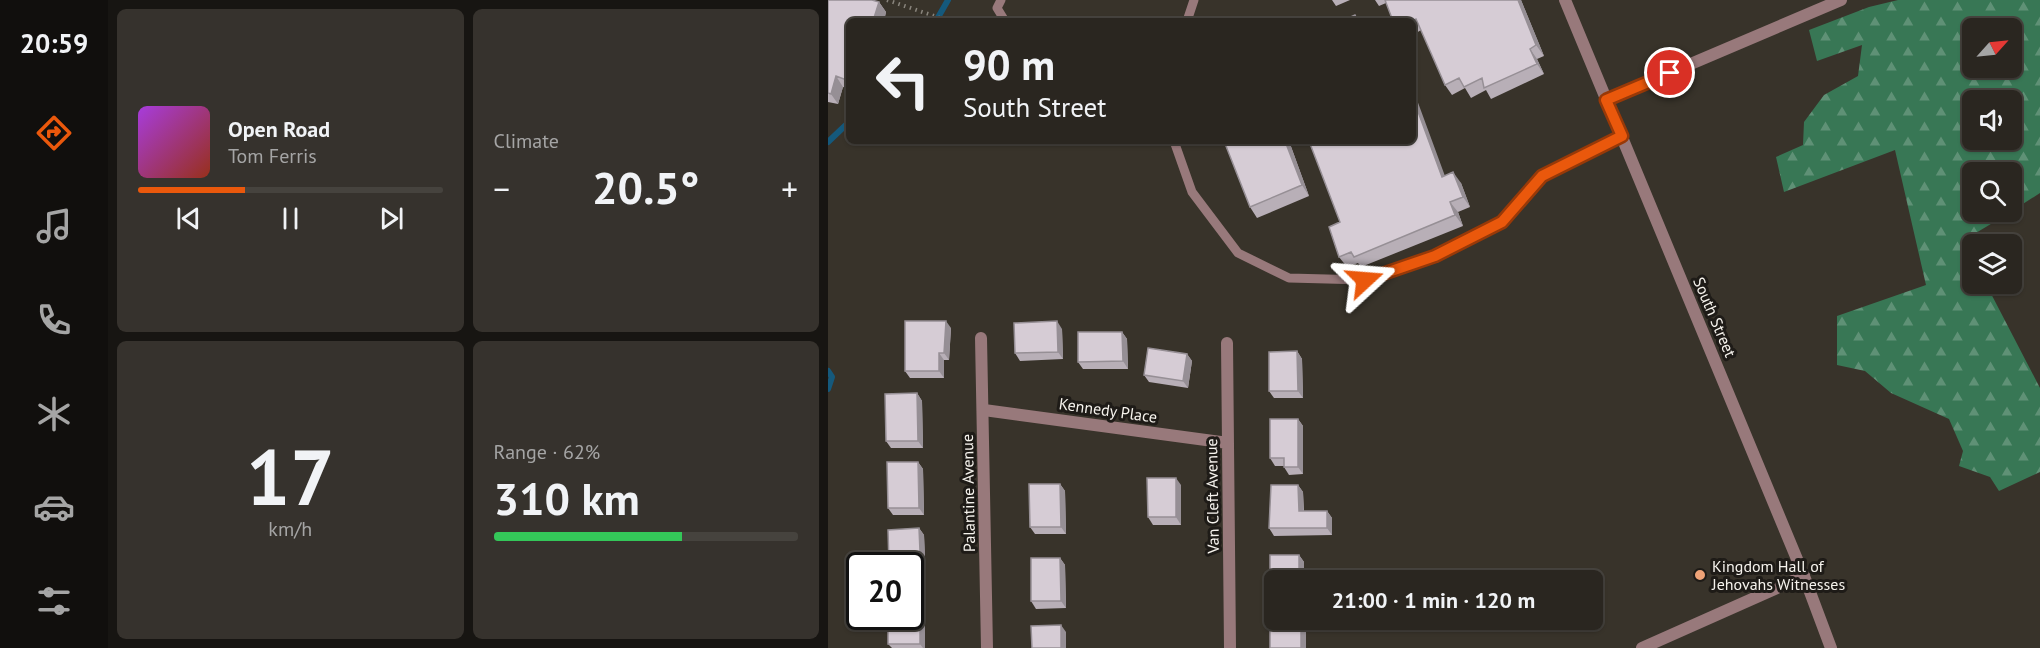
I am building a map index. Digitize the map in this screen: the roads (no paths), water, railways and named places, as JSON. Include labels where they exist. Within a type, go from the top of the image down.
[{"type":"street","name":"South Street","points":[[1565,0],[1804,576],[1831,648]]},
{"type":"street","points":[[1606,100],[1841,0]]},
{"type":"street","name":"Palantine Avenue","points":[[981,338],[987,648]]},
{"type":"street","name":"Van Cleft Avenue","points":[[1227,343],[1230,648]]},
{"type":"street","name":"Kennedy Place","points":[[984,410],[1228,442]]},
{"type":"street","points":[[1642,648],[1804,576]]},
{"type":"lane","points":[[1001,0],[997,8],[1003,18]]},
{"type":"lane","points":[[1188,18],[1194,0]]},
{"type":"lane","points":[[1175,144],[1192,192],[1238,253],[1289,278],[1365,280],[1435,256],[1502,222],[1542,176],[1622,136]]},
{"type":"waterway","points":[[938,18],[948,0]]},
{"type":"waterway","points":[[828,142],[846,125]]},
{"type":"waterway","points":[[828,371],[832,377],[828,389]]},
{"type":"place","name":"Kingdom Hall of Jehovahs Witnesses","points":[[1700,575]]}]
